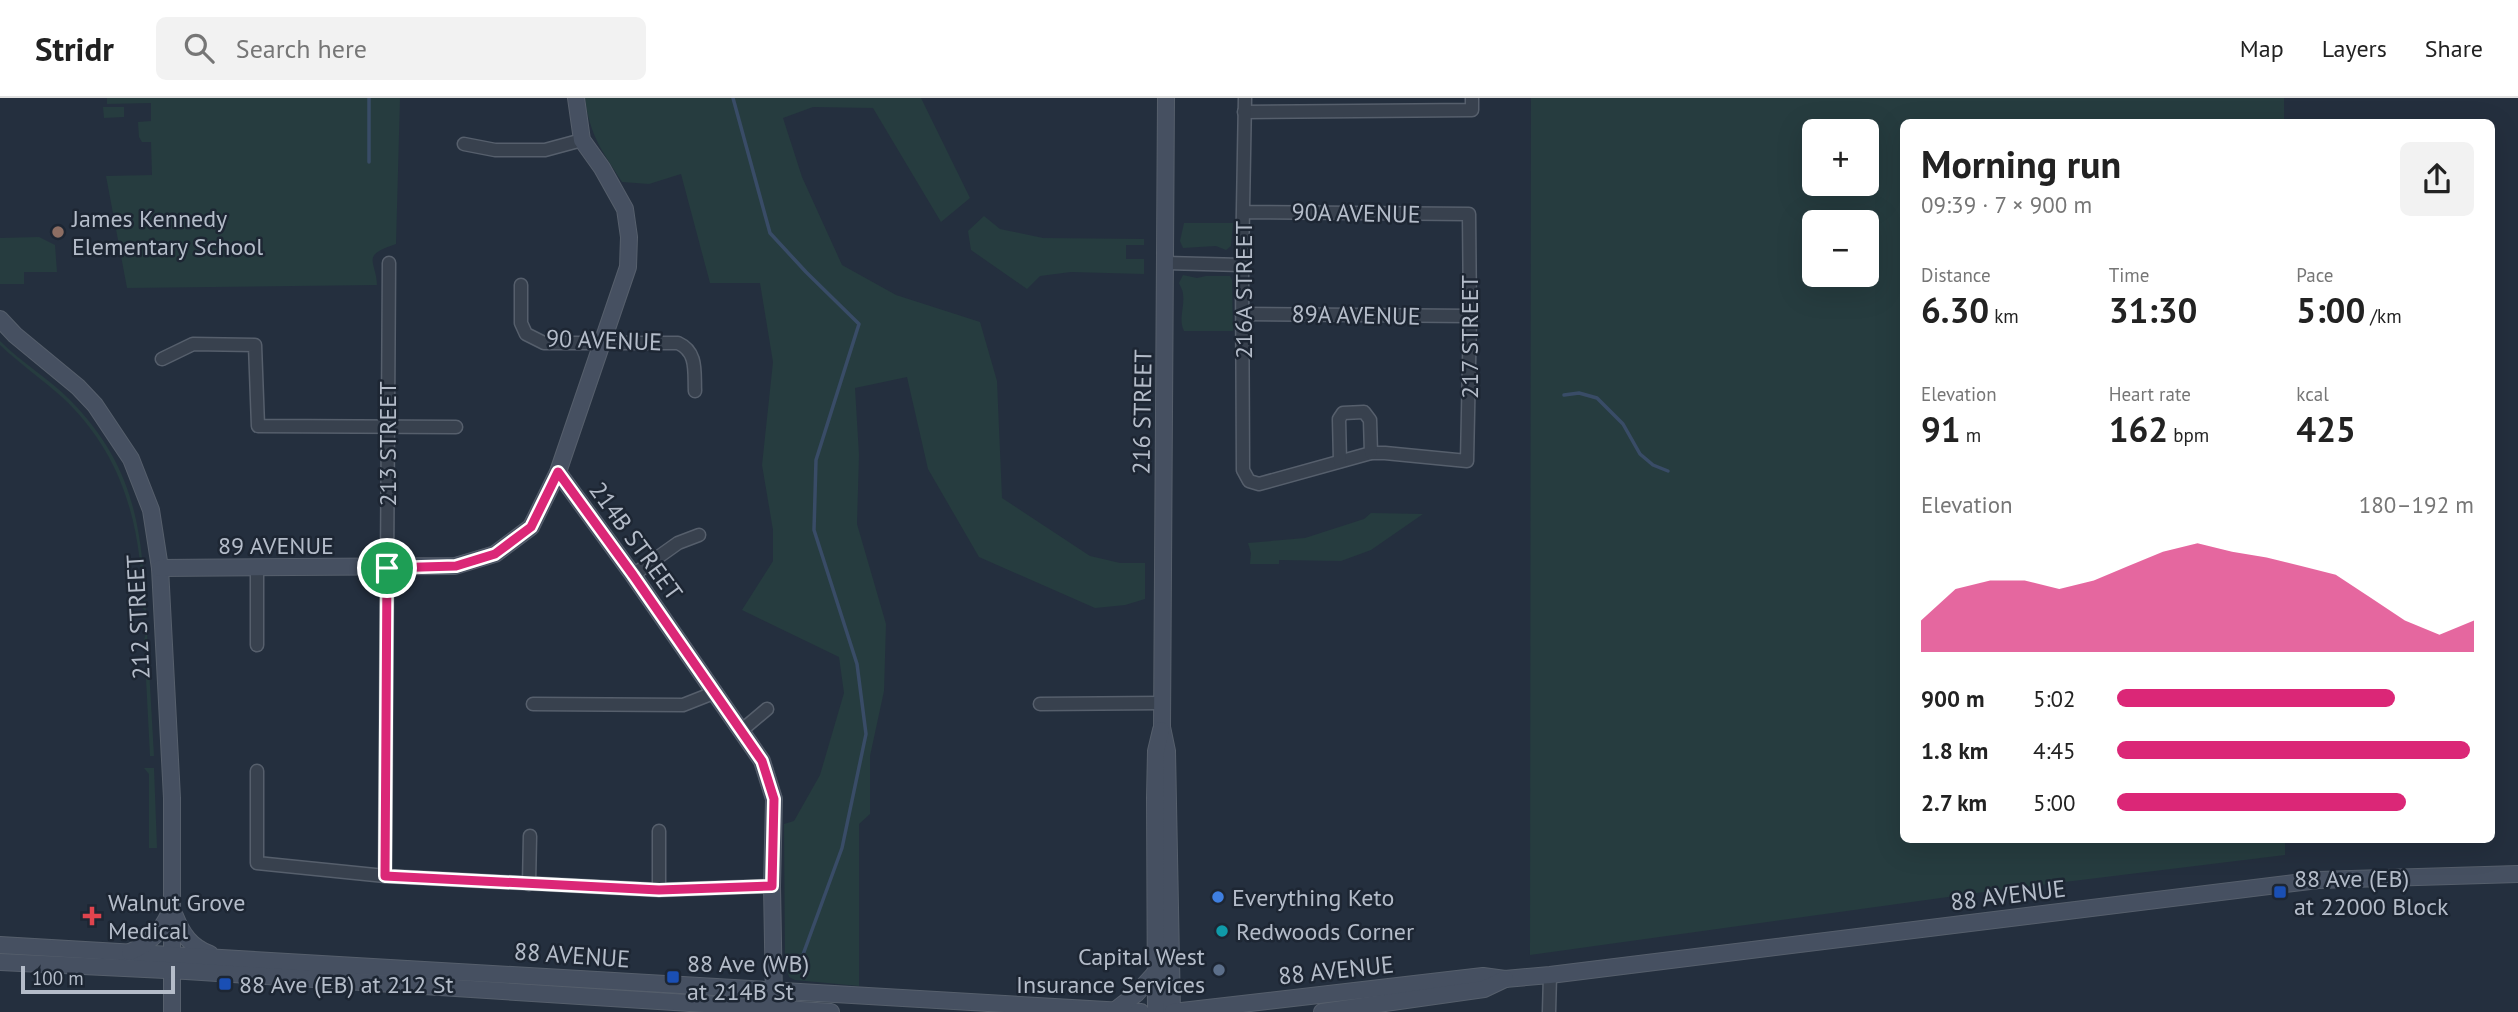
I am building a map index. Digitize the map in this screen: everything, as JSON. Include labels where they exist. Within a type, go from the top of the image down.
[{"type":"main road","name":"214B STREET","points":[[576,98],[582,140],[602,168],[625,209],[629,237],[628,267],[558,472],[716,692],[762,761],[774,799],[774,1009]]},
{"type":"main road","name":"216 STREET","points":[[1166,98],[1162,727],[1167,751],[1172,1012]]},
{"type":"main road","name":"212 STREET","points":[[0,319],[15,335],[78,387],[101,413],[131,459],[148,500],[160,568],[172,798],[172,1012]]},
{"type":"main road","name":"89 AVENUE","points":[[160,568],[456,566],[495,554],[531,527],[558,472]]},
{"type":"main road","name":"216 STREET","points":[[1156,1012],[1156,751],[1162,727]]},
{"type":"main road","name":"88 AVENUE","points":[[1172,1012],[1483,976],[1505,979],[1550,975],[2318,880],[2518,874]]},
{"type":"main road","points":[[129,953],[152,939],[163,927],[172,907]]},
{"type":"main road","points":[[172,907],[181,931],[190,943],[220,958]]},
{"type":"main road","name":"88 AVENUE","points":[[0,945],[129,953],[172,962],[220,958],[1141,1012]]},
{"type":"main road","name":"88 AVENUE","points":[[0,962],[172,962],[831,1012]]},
{"type":"main road","points":[[1114,1011],[1136,994],[1156,972]]},
{"type":"main road","name":"88 AVENUE","points":[[1322,1012],[1484,989],[1505,979]]},
{"type":"street","name":"216A STREET","points":[[1245,98],[1242,470],[1249,481],[1259,484],[1340,461]]},
{"type":"street","points":[[1244,112],[1472,104]]},
{"type":"street","points":[[464,144],[495,150],[545,150],[582,140]]},
{"type":"street","name":"90A AVENUE","points":[[1243,212],[1469,214]]},
{"type":"street","name":"217 STREET","points":[[1371,453],[1467,461],[1469,214]]},
{"type":"street","name":"213 STREET","points":[[385,876],[389,263]]},
{"type":"street","points":[[1166,263],[1242,265]]},
{"type":"street","name":"90 AVENUE","points":[[521,285],[521,323],[526,334],[544,343],[666,342],[684,346],[689,350],[694,363],[695,391]]},
{"type":"street","name":"89A AVENUE","points":[[1242,314],[1470,316]]},
{"type":"street","points":[[162,359],[193,344],[255,345],[258,426],[456,427]]},
{"type":"street","points":[[1364,412],[1370,420],[1371,453],[1340,461],[1339,419],[1343,413],[1364,412]]},
{"type":"street","points":[[633,575],[678,543],[699,535]]},
{"type":"street","points":[[257,568],[257,645]]},
{"type":"street","points":[[533,704],[683,705],[716,692]]},
{"type":"street","points":[[1040,704],[1162,703]]},
{"type":"street","points":[[742,730],[767,709]]},
{"type":"street","points":[[257,771],[257,863],[385,876],[659,890],[772,886]]},
{"type":"street","points":[[659,831],[659,890]]},
{"type":"street","points":[[529,884],[530,835]]},
{"type":"street","points":[[1549,1012],[1550,975]]},
{"type":"green space","points":[[107,98],[400,98],[396,244],[374,256],[377,285],[127,288],[106,176],[152,175],[151,142],[142,142],[138,122],[151,121],[151,103],[107,104]]},
{"type":"green space","points":[[585,98],[921,98],[970,198],[941,222],[873,108],[813,107],[783,118],[802,177],[842,265],[896,295],[980,322],[997,381],[1002,498],[1090,556],[1120,563],[1145,563],[1145,599],[1125,605],[1095,608],[979,557],[928,469],[907,377],[855,388],[859,455],[857,524],[886,624],[884,691],[870,756],[870,814],[859,824],[859,986],[795,980],[789,977],[785,963],[784,824],[794,821],[820,775],[844,693],[839,657],[742,610],[773,561],[773,530],[762,465],[773,362],[760,283],[710,283],[681,174],[649,184],[622,182],[594,133]]},
{"type":"green space","points":[[1531,98],[2284,98],[2284,119],[1900,119],[1900,843],[2285,843],[2285,855],[1984,892],[1530,955]]},
{"type":"green space","points":[[103,107],[124,107],[124,117],[104,118]]},
{"type":"green space","points":[[984,216],[1000,229],[1043,238],[1144,239],[1144,245],[1126,245],[1126,259],[1144,259],[1144,274],[1071,272],[1040,276],[1027,289],[971,250],[968,231]]},
{"type":"green space","points":[[1184,223],[1233,223],[1231,246],[1226,250],[1216,246],[1183,248],[1180,241]]},
{"type":"green space","points":[[39,237],[55,245],[57,272],[24,272],[24,284],[0,284],[0,238]]},
{"type":"green space","points":[[1183,275],[1197,278],[1230,276],[1233,331],[1184,331],[1183,293],[1179,283]]},
{"type":"green space","points":[[0,341],[70,400],[91,424],[121,473],[137,525],[146,613],[143,608],[133,520],[125,494],[101,443],[62,397],[15,359],[0,345]]},
{"type":"green space","points":[[1371,513],[1423,514],[1371,550],[1341,561],[1279,560],[1279,564],[1250,564],[1248,543],[1305,538],[1364,519]]},
{"type":"green space","points":[[146,633],[154,756],[150,756],[144,640]]},
{"type":"green space","points":[[144,768],[154,768],[157,848],[149,848],[149,774]]},
{"type":"waterway","points":[[369,98],[369,162]]},
{"type":"waterway","points":[[733,98],[770,233],[859,324],[816,460],[814,530],[857,664],[866,734],[842,848],[801,960]]},
{"type":"waterway","points":[[1564,395],[1579,393],[1597,398],[1623,424],[1640,454],[1653,465],[1668,471]]},
{"type":"place","name":"James Kennedy Elementary School","points":[[58,232]]},
{"type":"place","name":"88 Ave (EB) at 22000 Block","points":[[2280,892]]},
{"type":"place","name":"Everything Keto","points":[[1218,897]]},
{"type":"place","name":"Walnut Grove Medical","points":[[92,916]]},
{"type":"place","name":"Redwoods Corner","points":[[1222,931]]},
{"type":"place","name":"Capital West Insurance Services","points":[[1219,970]]},
{"type":"place","name":"88 Ave (WB) at 214B St","points":[[673,977]]},
{"type":"place","name":"88 Ave (EB) at 212 St","points":[[225,984]]},
{"type":"route","points":[[558,472],[716,692],[762,761],[774,799],[772,886],[659,890],[385,876],[387,568],[456,566],[495,554],[531,527],[558,472]]}]
